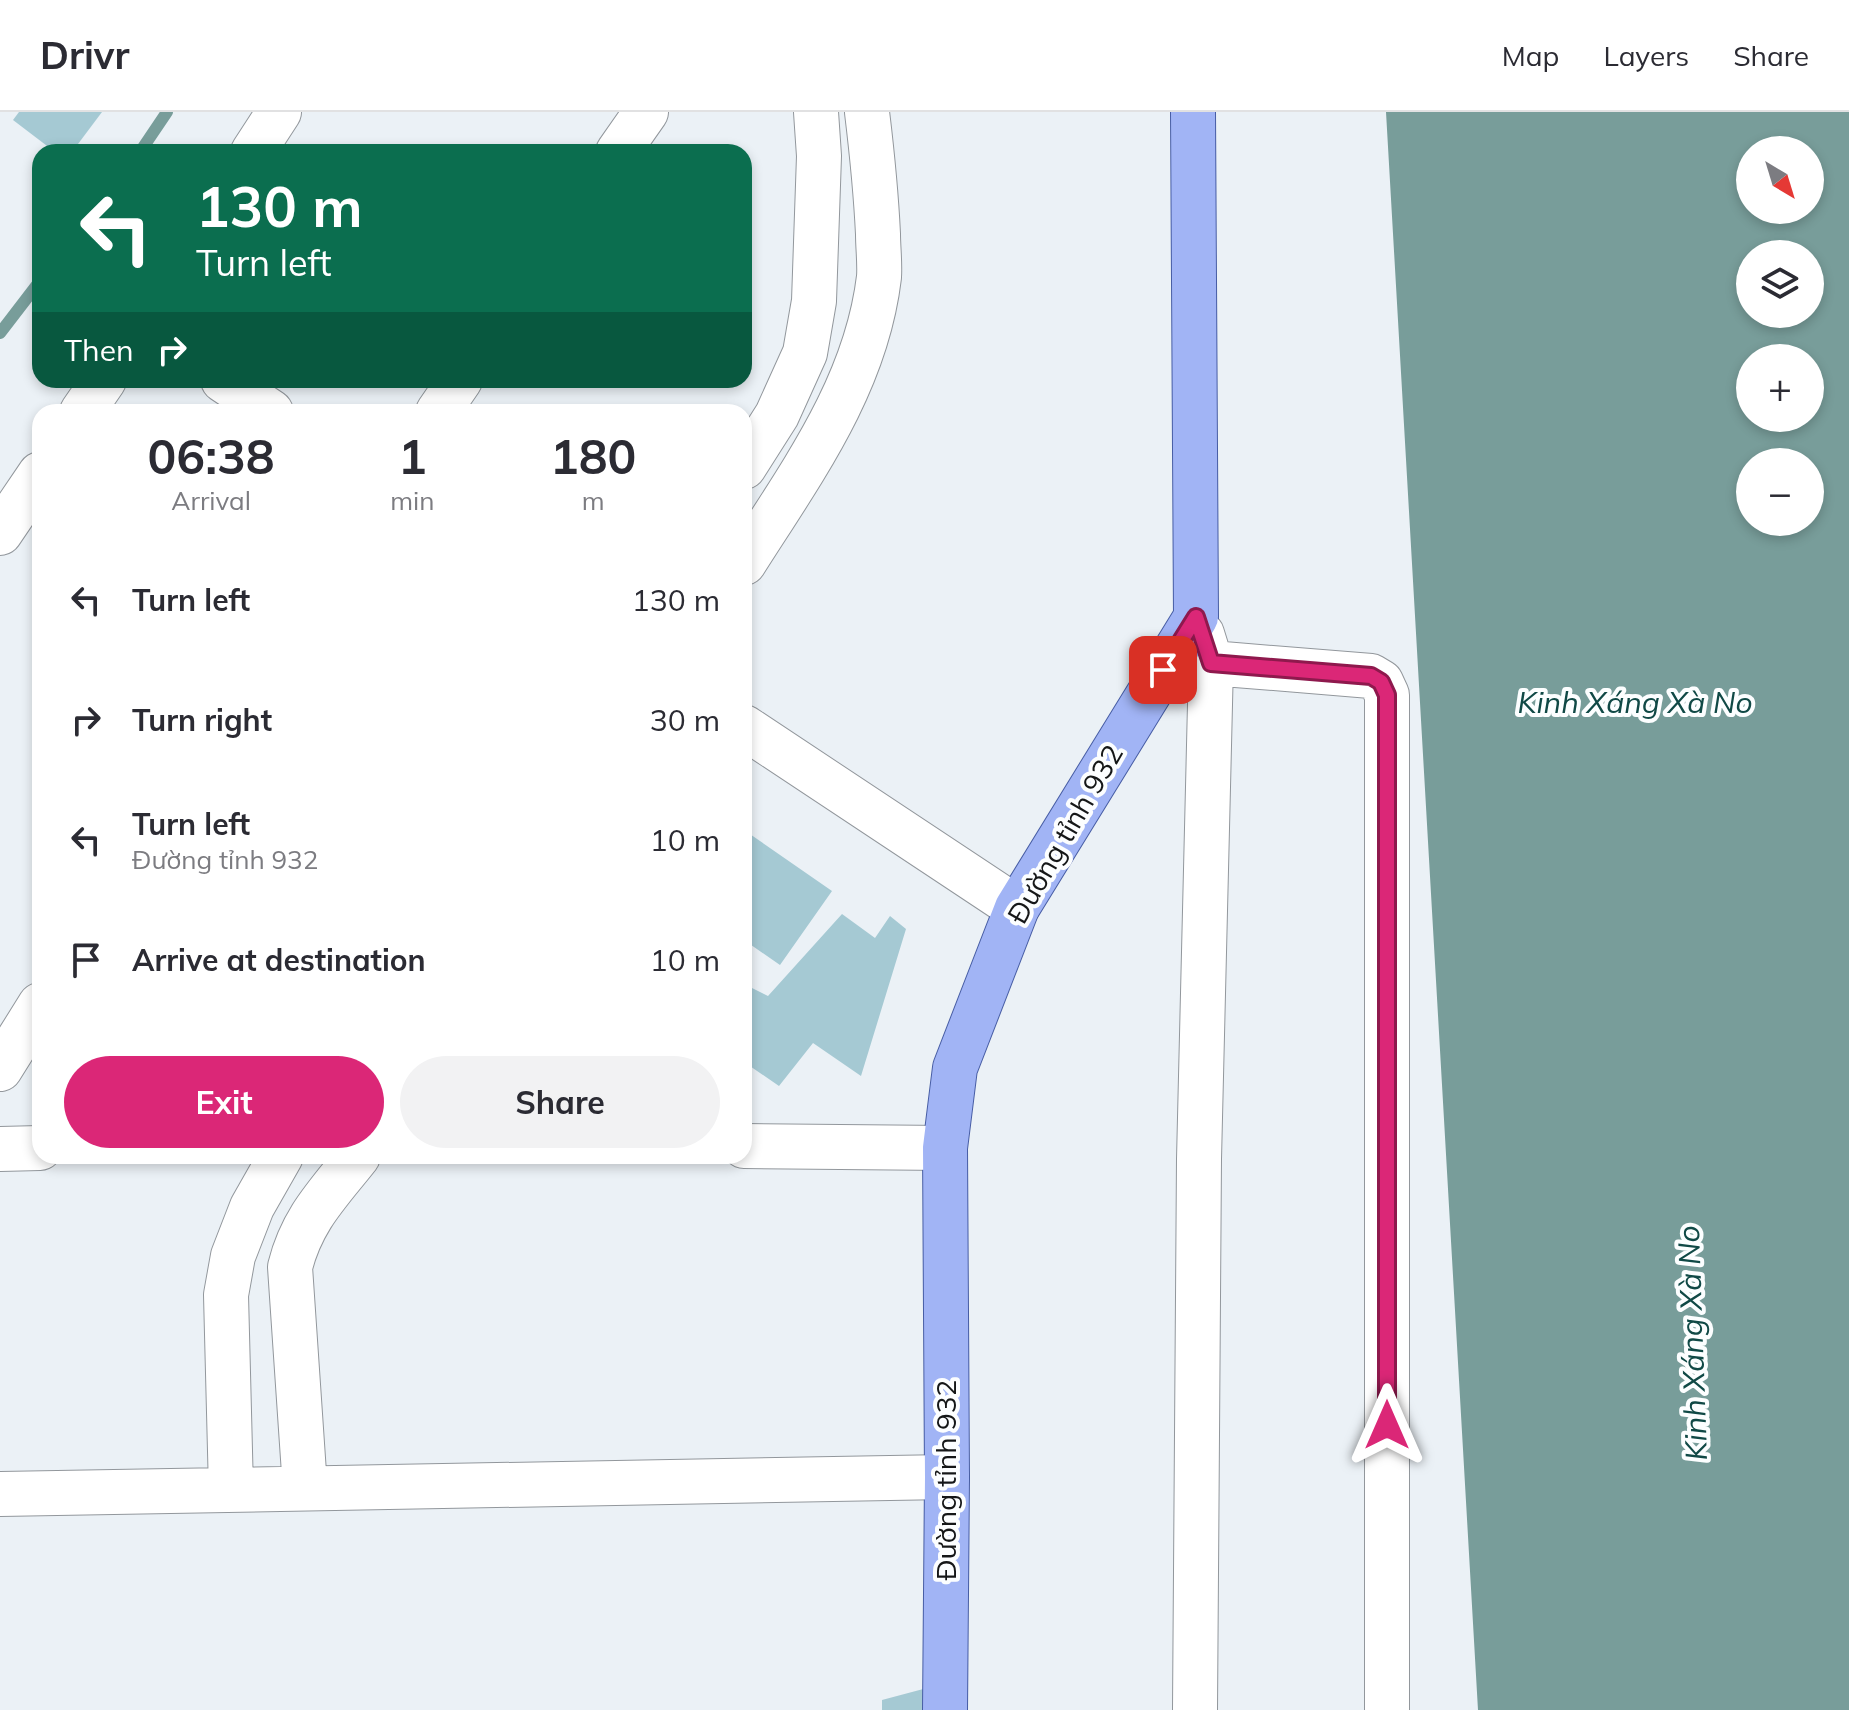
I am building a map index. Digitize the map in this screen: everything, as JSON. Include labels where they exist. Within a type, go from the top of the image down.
[{"type":"main road","points":[[1193,112],[1196,617]]},
{"type":"main road","name":"Đường tỉnh 932","points":[[945,1710],[945,1148],[955,1068],[1017,908],[1196,617]]},
{"type":"street","points":[[258,144],[279,112]]},
{"type":"street","points":[[624,144],[646,112]]},
{"type":"street","points":[[752,454],[777,415],[805,353],[814,301],[819,156],[816,112]]},
{"type":"street","points":[[752,550],[825,435],[852,379],[870,324],[879,275],[876,191],[867,112]]},
{"type":"street","points":[[235,388],[259,404]]},
{"type":"street","points":[[0,533],[32,486]]},
{"type":"street","points":[[1195,1710],[1199,1159],[1211,663],[1196,617]]},
{"type":"street","points":[[1211,663],[1371,676],[1381,682],[1387,695],[1387,1710]]},
{"type":"street","points":[[752,732],[1017,908]]},
{"type":"street","points":[[0,1069],[32,1018]]},
{"type":"street","points":[[752,1146],[945,1148]]},
{"type":"street","points":[[0,1149],[32,1148]]},
{"type":"street","points":[[231,1490],[226,1295],[233,1256],[252,1207],[276,1164]]},
{"type":"street","points":[[305,1488],[290,1267],[309,1217],[352,1164]]},
{"type":"street","points":[[0,1494],[947,1477]]},
{"type":"water","name":"Kinh Xáng Xà No","points":[[1386,112],[1849,112],[1849,1710],[1478,1710]]},
{"type":"building","points":[[19,112],[102,112],[78,144],[44,144],[13,120]]},
{"type":"building","points":[[752,836],[832,891],[780,965],[752,946]]},
{"type":"building","points":[[842,914],[875,938],[890,916],[906,929],[861,1076],[813,1043],[779,1086],[752,1067],[752,988],[768,996]]},
{"type":"building","points":[[927,1688],[927,1710],[882,1710],[882,1700]]},
{"type":"waterway","points":[[145,144],[167,112]]},
{"type":"waterway","points":[[0,333],[32,291]]},
{"type":"route","points":[[1163,670],[1196,617],[1211,663],[1371,676],[1381,682],[1387,695],[1387,1425]]}]
